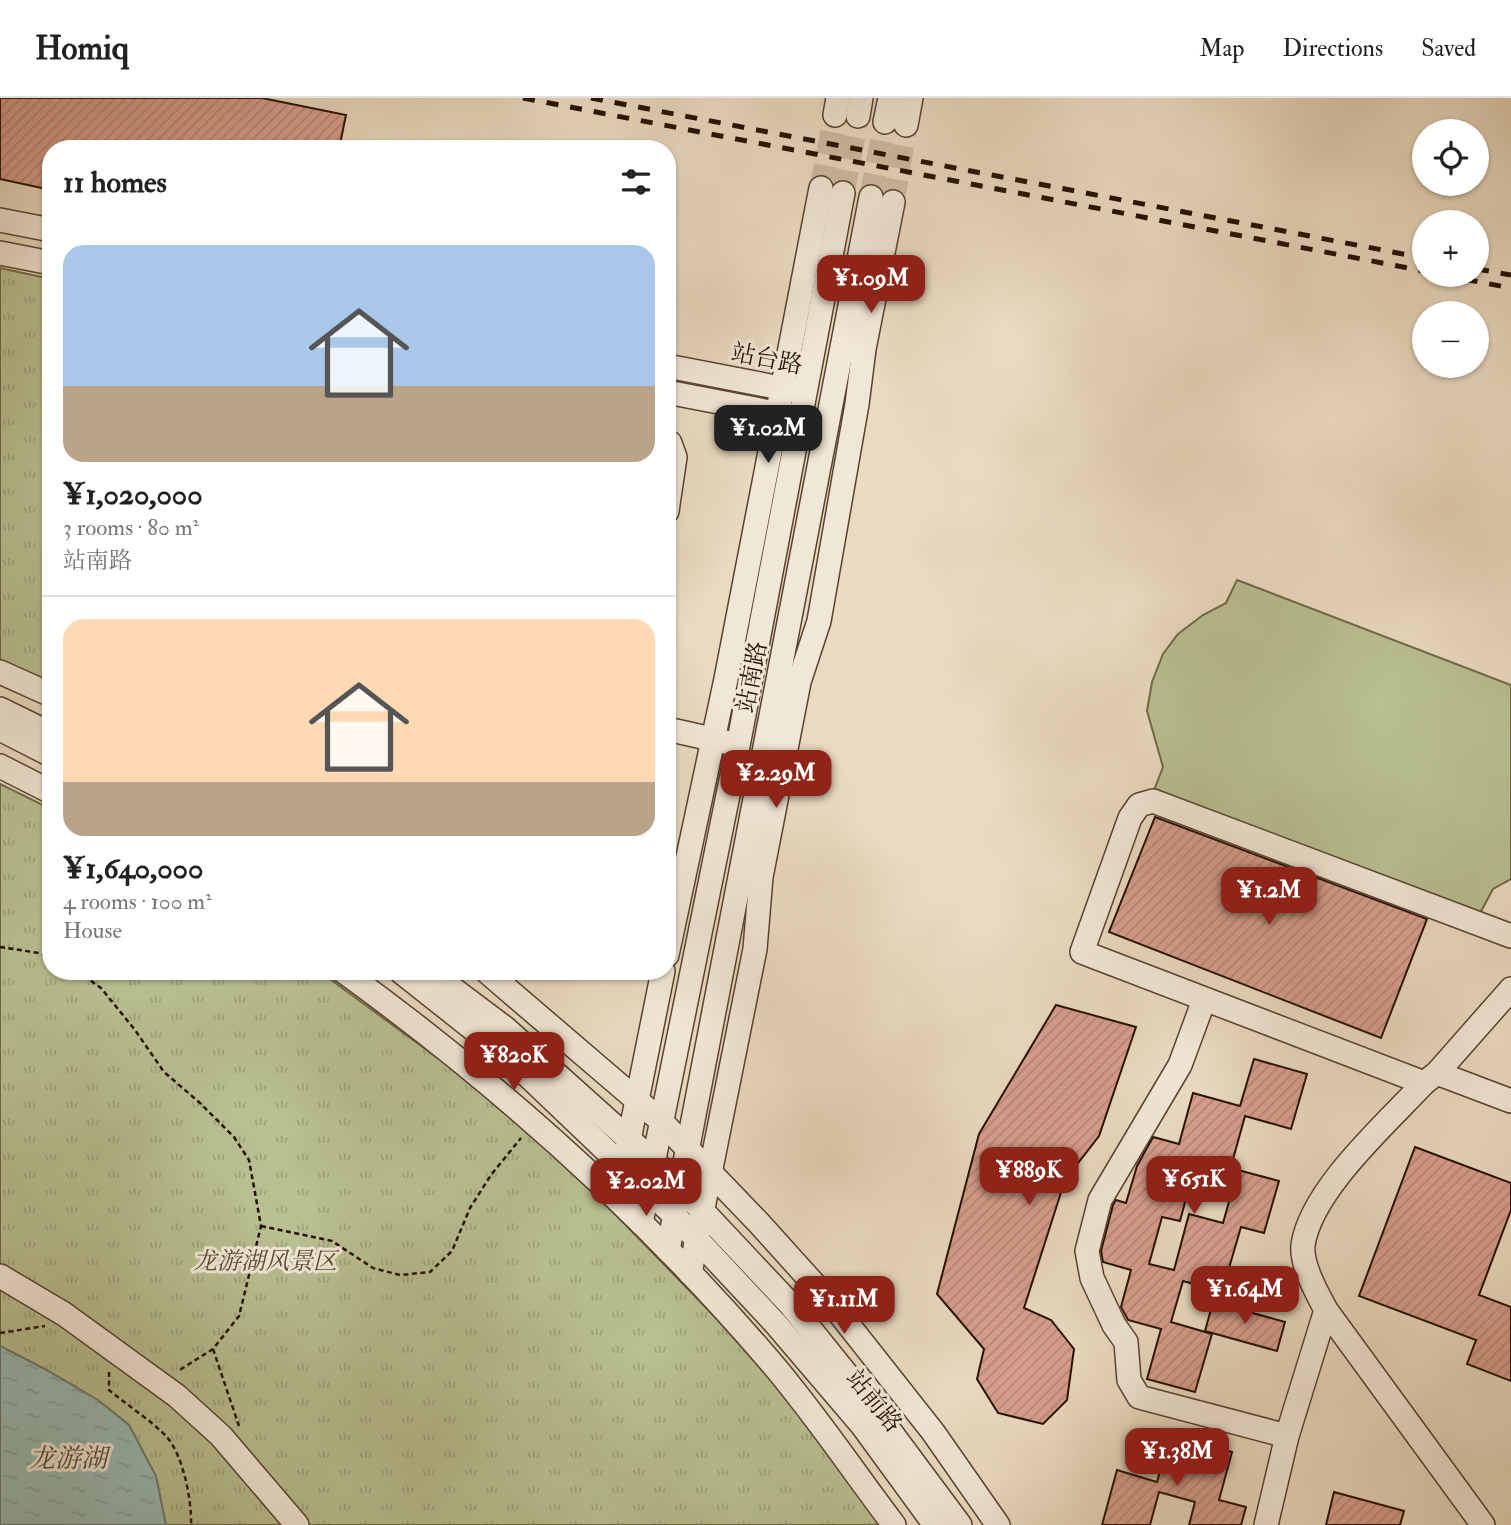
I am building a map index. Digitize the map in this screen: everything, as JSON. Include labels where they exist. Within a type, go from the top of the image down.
[{"type":"street","points":[[890,98],[896,124],[911,98]]},
{"type":"street","points":[[676,912],[726,678],[821,188]]},
{"type":"street","name":"站南路","points":[[641,1223],[738,746],[843,193]]},
{"type":"street","name":"站南路","points":[[668,1250],[832,399],[882,200],[857,404]]},
{"type":"street","points":[[0,220],[42,228]]},
{"type":"street","points":[[0,253],[42,261]]},
{"type":"street","name":"站台路","points":[[676,368],[857,404]]},
{"type":"street","points":[[676,394],[853,429]]},
{"type":"street","points":[[676,402],[733,405]]},
{"type":"street","points":[[690,1273],[755,949],[761,877],[799,682],[819,621],[857,404]]},
{"type":"street","points":[[0,672],[42,691]]},
{"type":"street","points":[[0,709],[42,730]]},
{"type":"street","points":[[0,729],[42,750]]},
{"type":"street","points":[[676,731],[738,746]]},
{"type":"street","points":[[0,766],[42,787]]},
{"type":"street","points":[[1511,936],[1153,801],[1139,805],[1130,818],[1082,952],[1205,1000],[1430,1078],[1511,1101]]},
{"type":"street","points":[[356,980],[398,1010],[531,1120],[668,1250],[771,1362],[894,1525]]},
{"type":"street","name":"站前路","points":[[411,980],[506,1055],[676,1216],[775,1324],[862,1425],[935,1525]]},
{"type":"street","name":"站前路","points":[[441,980],[505,1028],[653,1160],[703,1211],[790,1304],[864,1396],[960,1525]]},
{"type":"street","points":[[497,980],[660,1120],[832,1304],[933,1432],[998,1525]]},
{"type":"street","points":[[617,1199],[661,980]]},
{"type":"street","points":[[1483,1525],[1326,1310],[1310,1280],[1303,1247],[1312,1217],[1327,1188],[1511,989]]},
{"type":"street","points":[[1205,1000],[1180,1065],[1100,1200],[1087,1251],[1096,1287],[1114,1325],[1126,1342],[1129,1380],[1139,1396],[1287,1436]]},
{"type":"street","points":[[0,1276],[74,1321],[160,1382],[221,1436],[297,1525]]},
{"type":"street","points":[[1266,1525],[1287,1436],[1326,1310]]},
{"type":"path","points":[[0,947],[42,955]]},
{"type":"path","points":[[90,980],[102,988],[164,1072],[234,1137],[249,1160],[261,1226],[239,1317],[213,1349],[160,1382]]},
{"type":"path","points":[[261,1226],[332,1241],[373,1268],[400,1275],[430,1272],[452,1251],[470,1208],[531,1120]]},
{"type":"path","points":[[0,1333],[74,1321]]},
{"type":"path","points":[[213,1349],[239,1426]]},
{"type":"path","points":[[125,1356],[109,1372],[109,1390],[167,1437],[176,1454],[191,1504],[191,1525]]},
{"type":"green space","points":[[0,268],[42,277],[42,681],[0,661]]},
{"type":"green space","points":[[1237,580],[1511,685],[1511,879],[1493,889],[1478,917],[1153,793],[1163,767],[1147,711],[1152,682],[1163,654],[1178,634],[1203,615],[1226,603]]},
{"type":"green space","name":"龙游湖风景区","points":[[0,784],[42,805],[42,980],[331,980],[510,1111],[549,1146],[714,1316],[784,1394],[880,1525],[0,1525]]},
{"type":"water","name":"龙游湖","points":[[0,1346],[98,1400],[129,1425],[156,1476],[166,1525],[0,1525]]},
{"type":"building","points":[[0,98],[262,98],[346,115],[341,140],[42,140],[42,188],[0,179]]},
{"type":"building","points":[[1155,817],[1427,919],[1381,1038],[1109,932]]},
{"type":"building","points":[[1056,1005],[1136,1027],[1099,1136],[1065,1180],[1024,1308],[1051,1320],[1074,1349],[1067,1400],[1043,1424],[998,1413],[977,1379],[984,1349],[937,1294],[979,1134]]},
{"type":"building","points":[[1254,1059],[1307,1074],[1291,1129],[1245,1116],[1230,1170],[1196,1161],[1180,1221],[1162,1217],[1149,1264],[1174,1270],[1189,1214],[1223,1223],[1238,1170],[1279,1181],[1264,1233],[1241,1227],[1222,1292],[1183,1281],[1171,1322],[1212,1334],[1195,1392],[1147,1379],[1161,1329],[1128,1320],[1121,1307],[1131,1270],[1103,1262],[1101,1251],[1113,1205],[1116,1200],[1126,1203],[1137,1166],[1153,1137],[1179,1144],[1193,1093],[1240,1106]]},
{"type":"building","points":[[1415,1147],[1511,1183],[1511,1210],[1479,1295],[1511,1307],[1511,1381],[1467,1364],[1476,1340],[1359,1296]]},
{"type":"building","points":[[1213,1302],[1285,1322],[1277,1351],[1205,1331]]},
{"type":"building","points":[[1170,1435],[1232,1452],[1219,1500],[1246,1507],[1241,1525],[1189,1525],[1195,1502],[1159,1492],[1150,1525],[1102,1525],[1117,1470],[1157,1482]]},
{"type":"building","points":[[1334,1492],[1404,1511],[1400,1525],[1326,1525]]},
{"type":"tunnel","points":[[821,188],[835,115]]},
{"type":"tunnel","points":[[843,193],[858,116]]},
{"type":"tunnel","points":[[871,197],[885,122]]},
{"type":"tunnel","points":[[893,202],[906,125]]},
{"type":"railway","points":[[523,98],[1412,269]]},
{"type":"railway","points":[[591,98],[1412,256]]},
{"type":"railway","points":[[1489,271],[1511,275]]},
{"type":"railway","points":[[1489,284],[1511,288]]}]
